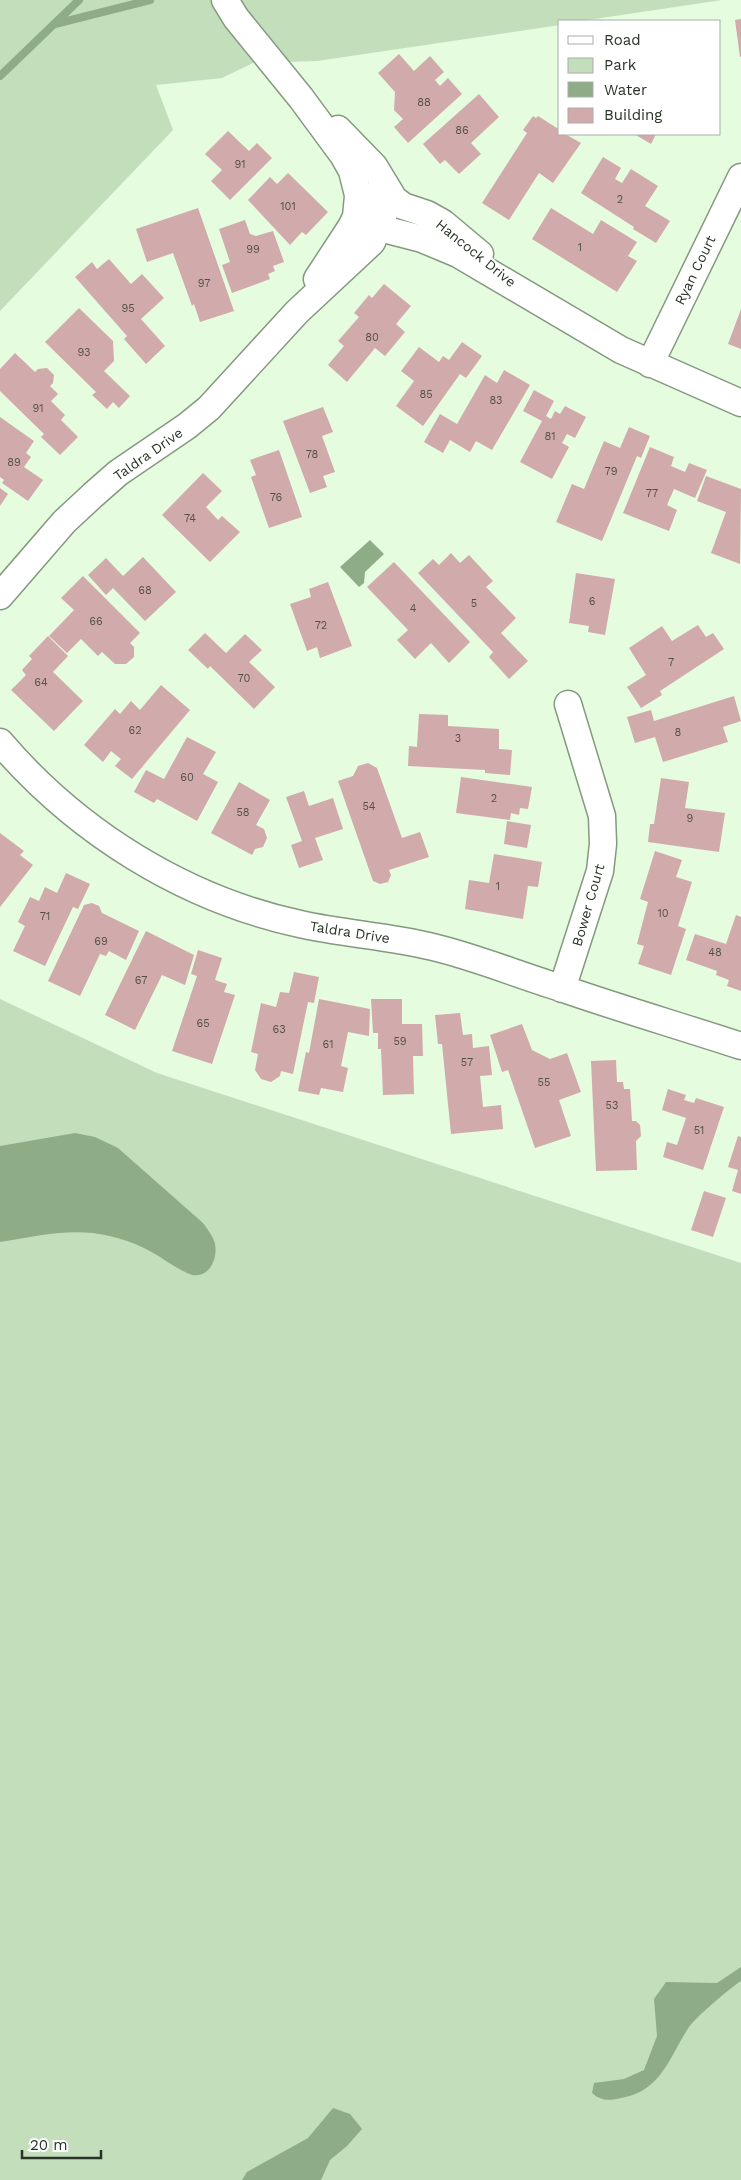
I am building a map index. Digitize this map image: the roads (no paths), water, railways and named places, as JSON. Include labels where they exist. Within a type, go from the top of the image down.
[{"type":"street","points":[[224,0],[343,155],[377,219]]},
{"type":"street","points":[[301,98],[361,151],[381,179],[377,219]]},
{"type":"street","name":"Ryan Court","points":[[650,364],[741,177]]},
{"type":"street","name":"Hancock Drive","points":[[377,219],[440,245],[521,289],[575,325],[650,364],[741,403]]},
{"type":"street","name":"Taldra Drive","points":[[0,596],[46,542],[93,495],[118,473],[187,426],[209,408],[297,312],[377,219]]},
{"type":"street","name":"Bower Court","points":[[562,989],[600,871],[604,844],[602,816],[568,704]]},
{"type":"street","name":"Taldra Drive","points":[[0,742],[28,774],[90,826],[138,858],[218,900],[263,915],[300,924],[434,947],[741,1046]]},
{"type":"water","points":[[370,540],[384,554],[365,572],[364,583],[359,587],[340,567]]},
{"type":"water","points":[[75,1133],[95,1137],[118,1148],[203,1223],[213,1238],[216,1250],[214,1261],[208,1270],[203,1274],[192,1275],[180,1270],[146,1249],[126,1241],[91,1233],[57,1233],[0,1242],[0,1146]]},
{"type":"water","points":[[741,1967],[741,1981],[693,2022],[663,2071],[646,2088],[635,2094],[613,2100],[602,2099],[592,2093],[594,2083],[624,2079],[644,2070],[657,2036],[654,1999],[666,1982],[717,1983]]},
{"type":"water","points":[[333,2108],[350,2114],[362,2129],[347,2146],[330,2160],[321,2180],[242,2180],[247,2172],[308,2138]]},
{"type":"waterway","points":[[0,76],[79,0]]},
{"type":"waterway","points":[[55,24],[150,0]]}]
